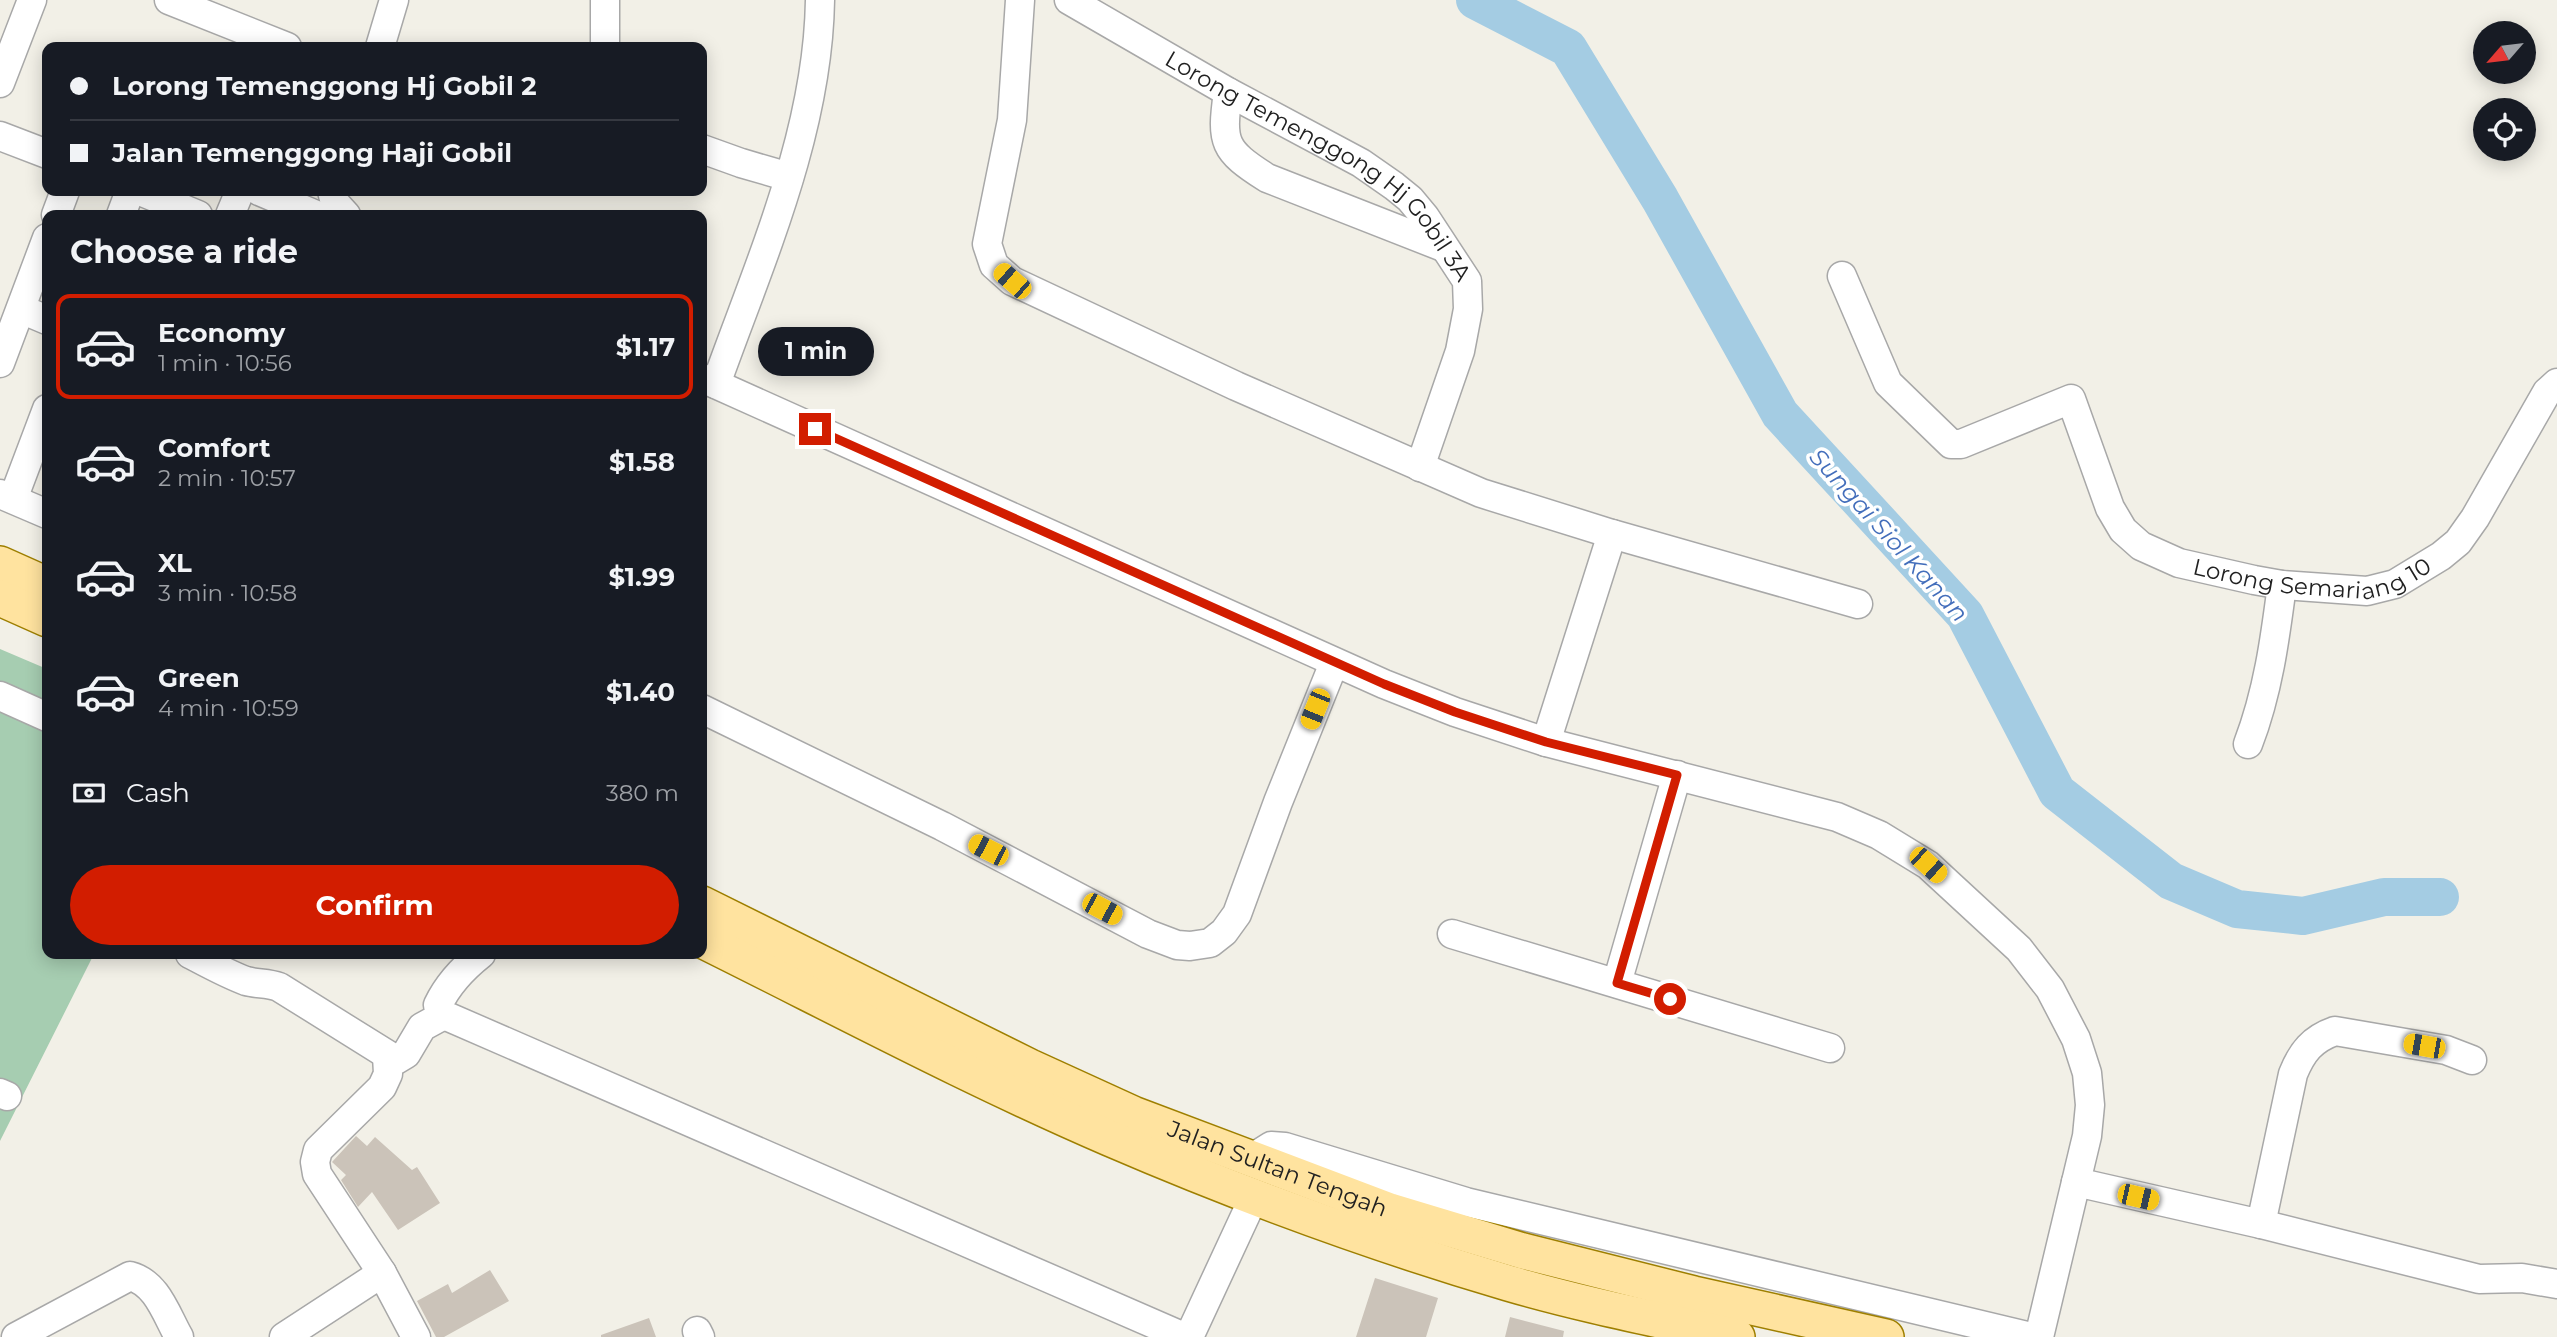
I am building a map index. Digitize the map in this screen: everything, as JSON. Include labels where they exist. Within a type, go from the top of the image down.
[{"type":"main road","points":[[0,565],[42,583]]},
{"type":"main road","points":[[0,598],[42,617]]},
{"type":"main road","name":"Jalan Sultan Tengah","points":[[707,906],[1030,1067],[1133,1114],[1390,1211],[1523,1251],[1694,1294],[1886,1337]]},
{"type":"main road","name":"Jalan Sultan Tengah","points":[[707,942],[1014,1096],[1254,1197],[1373,1240],[1511,1283],[1737,1337]]},
{"type":"street","points":[[2,72],[32,0]]},
{"type":"street","points":[[169,0],[275,42]]},
{"type":"street","points":[[381,42],[394,0]]},
{"type":"street","points":[[605,0],[605,42]]},
{"type":"street","points":[[820,0],[812,86],[789,177],[709,381],[1334,663],[1455,712],[1546,742],[1837,817],[1879,835],[1928,865],[2020,949],[2050,989],[2076,1039],[2087,1073],[2090,1105],[2087,1136],[2039,1337]]},
{"type":"street","points":[[1020,0],[1012,120],[987,244],[994,265],[1012,281],[1236,386],[1481,493],[1612,534],[1858,604]]},
{"type":"street","name":"Lorong Temenggong Hj Gobil 3A","points":[[1069,0],[1228,92],[1361,163],[1410,199],[1425,217],[1467,281],[1468,309],[1460,351],[1420,467]]},
{"type":"street","points":[[1228,92],[1224,122],[1225,140],[1233,154],[1249,167],[1267,178],[1443,247]]},
{"type":"street","points":[[0,136],[42,152]]},
{"type":"street","points":[[707,151],[789,177]]},
{"type":"street","points":[[153,196],[186,210]]},
{"type":"street","points":[[271,196],[304,210]]},
{"type":"street","points":[[0,363],[42,252]]},
{"type":"street","name":"Lorong Semariang 10","points":[[1842,276],[1888,383],[1951,444],[1961,444],[2071,399],[2110,508],[2123,530],[2132,538],[2158,555],[2179,563],[2282,585],[2367,590],[2395,584],[2441,556],[2458,542],[2475,518],[2547,391],[2557,383]]},
{"type":"street","points":[[21,309],[42,318]]},
{"type":"street","points":[[42,420],[6,497],[42,512]]},
{"type":"street","points":[[1546,742],[1612,534]]},
{"type":"street","points":[[2248,744],[2266,686],[2282,585]]},
{"type":"street","points":[[707,711],[942,826],[1148,934],[1177,945],[1191,946],[1210,943],[1224,932],[1237,914],[1334,663]]},
{"type":"street","points":[[0,696],[42,715]]},
{"type":"street","points":[[1617,983],[1677,775]]},
{"type":"street","points":[[1452,934],[1829,1048]]},
{"type":"street","points":[[199,959],[250,982],[266,982],[279,987],[397,1060],[406,1054],[422,1027],[444,1016]]},
{"type":"street","points":[[475,959],[461,970],[445,991],[438,1006],[444,1016],[1184,1337]]},
{"type":"street","points":[[2261,1224],[2293,1074],[2299,1058],[2320,1036],[2335,1031],[2446,1051],[2472,1060]]},
{"type":"street","points":[[387,1055],[388,1074],[382,1087],[318,1150],[315,1162],[317,1174],[382,1273],[416,1337]]},
{"type":"street","points":[[1252,1158],[1271,1146],[1285,1147],[1466,1202],[2032,1337]]},
{"type":"street","points":[[2076,1182],[2261,1224],[2479,1279],[2522,1278],[2557,1284]]},
{"type":"street","points":[[1189,1337],[1254,1197]]},
{"type":"street","points":[[284,1337],[382,1273]]},
{"type":"street","points":[[16,1337],[130,1276],[141,1279],[152,1287],[179,1337]]},
{"type":"green space","points":[[0,649],[42,667],[42,959],[91,959],[0,1141]]},
{"type":"building","points":[[356,1136],[367,1146],[375,1137],[412,1170],[417,1167],[440,1203],[398,1230],[372,1192],[358,1207],[341,1180],[346,1175],[332,1162]]},
{"type":"building","points":[[490,1270],[509,1301],[444,1337],[436,1337],[417,1301],[448,1284],[452,1293]]},
{"type":"building","points":[[1375,1278],[1438,1298],[1426,1337],[1356,1337]]},
{"type":"building","points":[[1510,1317],[1564,1331],[1563,1337],[1505,1337]]},
{"type":"building","points":[[649,1318],[656,1337],[601,1337],[601,1335]]},
{"type":"waterway","name":"Sungai Siol Kanan","points":[[1475,0],[1568,48],[1660,199],[1780,414],[1965,615],[2057,792],[2171,881],[2237,909],[2303,916],[2384,897],[2440,897]]},
{"type":"route","points":[[815,429],[1384,684],[1455,712],[1546,742],[1677,775],[1617,983],[1670,999]]}]
